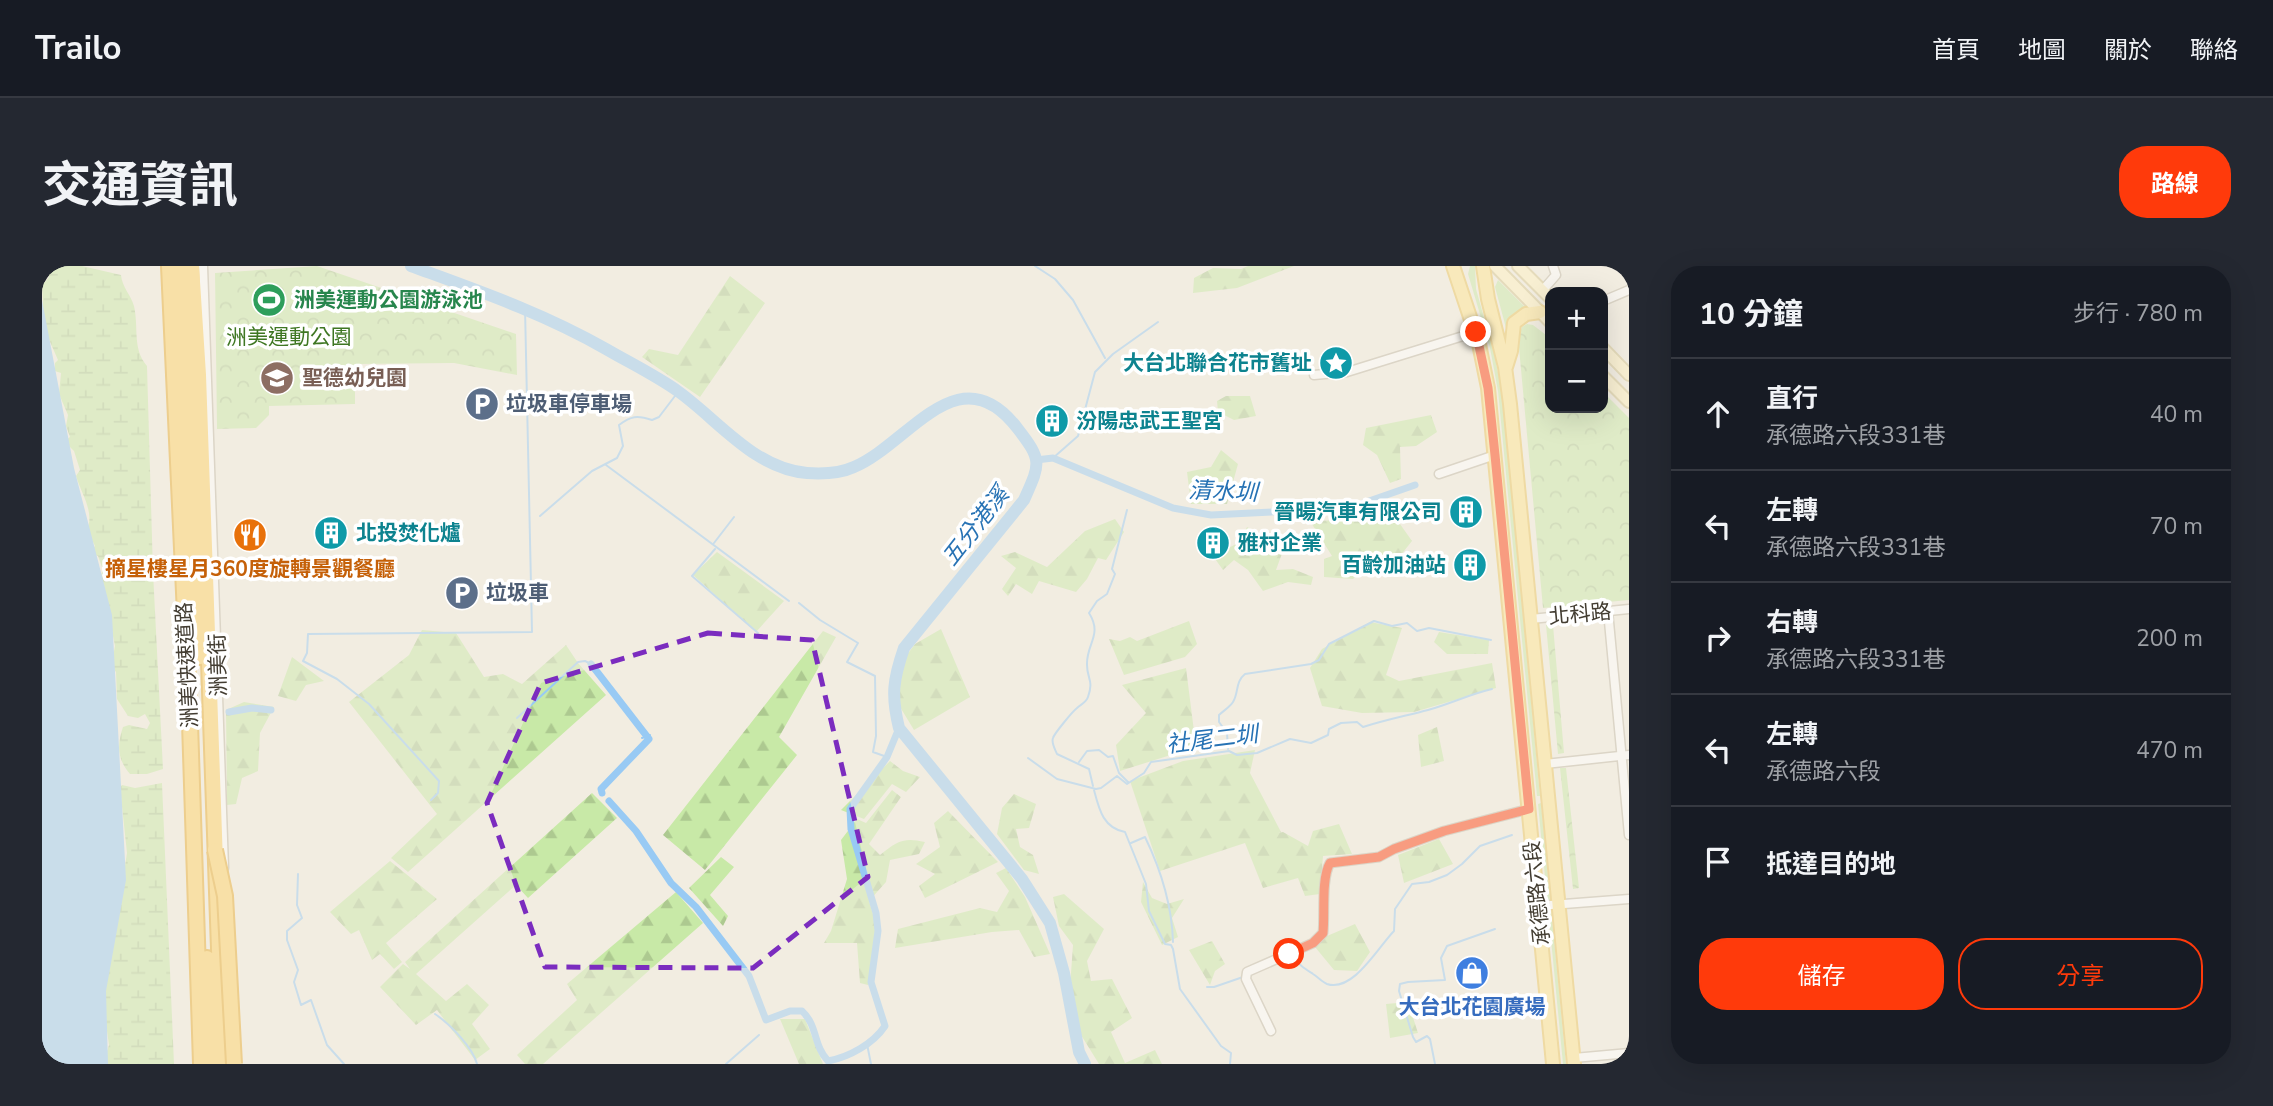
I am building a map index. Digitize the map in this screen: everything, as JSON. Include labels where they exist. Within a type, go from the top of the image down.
[{"type":"highway","name":"洲美快速道路","points":[[169,266],[195,845],[201,1064]]},
{"type":"highway","points":[[180,266],[197,626],[202,696],[212,752]]},
{"type":"highway","name":"洲美快速道路","points":[[192,266],[199,375],[225,1064]]},
{"type":"highway","points":[[190,723],[197,626]]},
{"type":"highway","points":[[195,845],[204,883],[212,1064]]},
{"type":"highway","points":[[215,850],[225,896],[234,1064]]},
{"type":"main road","name":"承德路六段","points":[[1483,266],[1488,299],[1506,367],[1574,1061]]},
{"type":"main road","points":[[1495,266],[1545,318]]},
{"type":"main road","points":[[1518,266],[1545,293]]},
{"type":"main road","name":"承德路六段","points":[[1454,267],[1476,332],[1488,388],[1553,1064]]},
{"type":"main road","points":[[1506,367],[1514,323],[1526,314],[1540,312]]},
{"type":"main road","points":[[1605,350],[1628,371]]},
{"type":"main road","points":[[1608,381],[1629,402]]},
{"type":"street","name":"洲美街","points":[[203,266],[223,795],[225,1064]]},
{"type":"street","points":[[1549,287],[1555,270]]},
{"type":"street","points":[[1608,300],[1629,290]]},
{"type":"street","points":[[1314,375],[1347,372],[1476,332]]},
{"type":"street","points":[[1439,474],[1495,455]]},
{"type":"street","name":"北科路","points":[[1531,619],[1629,609]]},
{"type":"street","points":[[1608,611],[1625,756],[1629,835]]},
{"type":"street","points":[[1545,764],[1625,756]]},
{"type":"street","points":[[1271,1031],[1247,979],[1247,972],[1313,943],[1323,933],[1327,867],[1330,863],[1379,857],[1405,844],[1444,831],[1529,809]]},
{"type":"street","points":[[1538,906],[1629,899]]},
{"type":"street","points":[[1574,1061],[1629,1053]]},
{"type":"highlighted area","points":[[708,633],[812,640],[868,877],[753,968],[545,967],[487,803],[541,683]]},
{"type":"green space","points":[[43,266],[82,266],[121,275],[134,306],[139,352],[147,366],[153,572],[163,769],[147,774],[130,774],[120,757],[123,727],[129,725],[147,729],[150,723],[145,714],[138,718],[128,716],[117,699],[116,672],[111,666],[115,646],[101,575],[103,570],[98,556],[92,554],[91,550],[95,546],[87,530],[88,509],[76,476],[80,470],[74,451],[66,440],[70,437],[66,426],[68,415],[59,394],[61,373],[55,371],[55,363],[58,360],[44,328],[42,283],[49,277]]},
{"type":"green space","name":"洲美運動公園","points":[[317,266],[516,334],[517,375],[454,363],[355,364],[355,404],[269,406],[269,415],[256,428],[217,429],[215,273]]},
{"type":"green space","points":[[1248,266],[1294,266],[1237,288],[1193,293],[1194,278],[1213,268],[1241,269]]},
{"type":"green space","points":[[1470,266],[1475,266],[1476,289],[1502,392],[1540,796],[1537,796],[1498,391],[1490,348],[1468,274]]},
{"type":"green space","points":[[730,276],[765,303],[700,397],[642,357],[649,349],[678,355]]},
{"type":"green space","points":[[1498,280],[1525,307],[1512,315],[1506,328],[1495,287]]},
{"type":"green space","points":[[1533,325],[1545,334],[1545,413],[1608,413],[1608,397],[1629,418],[1629,600],[1543,608],[1518,337],[1522,327]]},
{"type":"green space","points":[[1226,396],[1250,396],[1256,416],[1234,420],[1218,412],[1217,401]]},
{"type":"green space","points":[[1431,415],[1437,432],[1416,446],[1400,447],[1401,479],[1390,483],[1377,455],[1363,445],[1366,428]]},
{"type":"green space","points":[[1221,450],[1238,464],[1227,504],[1191,504],[1187,472],[1211,467]]},
{"type":"green space","points":[[1388,507],[1412,541],[1396,561],[1373,560],[1353,579],[1324,577],[1324,559],[1332,556],[1310,521],[1346,520]]},
{"type":"green space","points":[[1115,519],[1124,532],[1106,560],[1098,558],[1087,579],[1076,592],[1039,581],[1032,594],[1016,584],[1008,596],[1002,589],[1016,568],[1001,556],[1015,552],[1047,567],[1085,531]]},
{"type":"green space","points":[[1247,527],[1284,548],[1276,570],[1293,569],[1313,577],[1311,585],[1288,582],[1263,591],[1248,570],[1234,560],[1223,570],[1213,556],[1240,542]]},
{"type":"green space","points":[[717,552],[784,601],[756,632],[693,575]]},
{"type":"green space","points":[[1189,621],[1197,644],[1185,657],[1124,675],[1109,639],[1120,641],[1130,637],[1137,641]]},
{"type":"green space","points":[[1370,622],[1402,628],[1386,675],[1399,681],[1492,663],[1496,688],[1414,712],[1362,713],[1322,706],[1310,668],[1322,649]]},
{"type":"green space","points":[[1546,625],[1553,625],[1564,753],[1558,754]]},
{"type":"green space","points":[[941,629],[970,697],[914,730],[897,702],[900,664],[915,644]]},
{"type":"green space","points":[[422,630],[456,633],[484,677],[503,674],[522,684],[566,645],[606,695],[408,872],[391,858],[437,814],[349,702],[409,655]]},
{"type":"green space","points":[[823,631],[836,637],[779,737],[797,755],[705,870],[663,835]]},
{"type":"green space","points":[[1439,632],[1489,640],[1488,654],[1447,654],[1434,642]]},
{"type":"green space","points":[[292,657],[324,681],[306,685],[296,701],[278,696]]},
{"type":"green space","points":[[1186,668],[1196,747],[1120,771],[1116,745],[1146,713],[1122,685]]},
{"type":"green space","points":[[244,702],[274,707],[260,733],[258,771],[242,778],[236,804],[227,805],[226,710]]},
{"type":"green space","points":[[1437,727],[1444,761],[1421,767],[1418,735]]},
{"type":"green space","points":[[1255,750],[1250,773],[1281,832],[1278,833],[1283,832],[1308,846],[1313,831],[1339,824],[1352,854],[1323,856],[1320,894],[1305,896],[1298,878],[1263,888],[1245,843],[1160,871],[1130,781],[1183,761]]},
{"type":"green space","points":[[890,761],[903,771],[920,777],[906,792],[892,784],[864,819],[841,810]]},
{"type":"green space","points":[[1560,768],[1566,768],[1579,888],[1573,889]]},
{"type":"green space","points":[[162,783],[174,1064],[103,1064],[109,1045],[103,1003],[127,853],[120,788],[122,785],[135,788]]},
{"type":"green space","points":[[892,790],[901,797],[869,844],[880,855],[901,841],[925,842],[919,854],[890,860],[886,882],[869,901],[876,924],[868,985],[860,983],[857,943],[824,943],[831,931],[847,879],[841,840],[857,819],[866,823]]},
{"type":"green space","points":[[592,793],[617,818],[528,898],[516,885],[416,974],[446,1001],[467,984],[489,1005],[472,1024],[490,1049],[475,1060],[437,1010],[416,1025],[380,987],[403,964],[410,969],[405,962]]},
{"type":"green space","points":[[1014,794],[1036,804],[1029,828],[1016,829],[1020,847],[1033,855],[1039,874],[1024,870],[997,834],[1002,808]]},
{"type":"green space","points":[[1541,803],[1566,1064],[1563,1064],[1538,804]]},
{"type":"green space","points":[[948,811],[998,862],[925,898],[919,886],[935,874],[916,864],[940,847],[934,823]]},
{"type":"green space","points":[[1439,839],[1453,864],[1404,883],[1398,855]]},
{"type":"green space","points":[[721,857],[734,867],[710,895],[728,916],[723,926],[689,888]]},
{"type":"green space","points":[[390,861],[437,899],[386,943],[402,962],[394,969],[380,954],[372,960],[359,930],[351,934],[330,912]]},
{"type":"green space","points":[[1006,868],[1025,897],[1050,954],[1034,957],[1019,930],[895,948],[898,929],[980,908],[997,912],[1009,891],[996,873]]},
{"type":"green space","points":[[1143,882],[1152,898],[1167,904],[1184,899],[1172,918],[1178,937],[1162,945],[1141,902]]},
{"type":"green space","points":[[676,892],[703,923],[543,1064],[525,1064],[517,1055],[577,1000],[567,984]]},
{"type":"green space","points":[[1064,894],[1104,929],[1087,961],[1091,981],[1112,979],[1132,1018],[1111,1032],[1125,1063],[1155,1050],[1162,1064],[1099,1064],[1081,1035],[1070,987],[1073,945],[1059,926],[1053,897]]},
{"type":"green space","points":[[1355,924],[1370,952],[1357,971],[1334,970],[1315,947],[1327,936]]},
{"type":"green space","points":[[1212,941],[1225,964],[1215,971],[1210,985],[1189,950]]},
{"type":"green space","points":[[1408,1002],[1418,1033],[1390,1038],[1386,1004]]},
{"type":"green space","points":[[780,1019],[805,1019],[823,1064],[799,1064]]},
{"type":"water","points":[[42,300],[74,468],[112,615],[126,880],[106,991],[108,1064],[42,1064]]},
{"type":"waterway","name":"五分港溪","points":[[411,266],[510,303],[582,336],[671,386],[738,442],[771,463],[788,470],[825,473],[854,467],[874,456],[934,410],[955,401],[975,399],[996,407],[1018,429],[1032,449],[1036,463],[1036,470],[1024,500],[904,648],[897,669],[894,697],[899,728],[1022,879],[1050,923],[1064,973],[1079,1052],[1085,1064]]},
{"type":"waterway","points":[[1035,266],[1055,279],[1073,300],[1105,358]]},
{"type":"waterway","points":[[431,800],[438,793],[439,781],[369,704],[337,679],[303,661],[307,653],[308,634],[532,632],[525,308]]},
{"type":"waterway","points":[[1053,458],[1078,436],[1095,372],[1113,354],[1158,322]]},
{"type":"waterway","points":[[540,516],[592,471],[617,458],[623,446],[619,425],[634,417],[652,420],[659,417],[678,392]]},
{"type":"waterway","name":"清水圳","points":[[1036,460],[1053,458],[1173,508],[1211,515],[1349,508],[1415,485]]},
{"type":"waterway","points":[[606,465],[789,601]]},
{"type":"waterway","points":[[1093,786],[1089,769],[1057,754],[1053,740],[1064,723],[1086,701],[1090,691],[1087,658],[1094,627],[1089,613],[1097,601],[1107,594],[1115,574],[1112,569],[1127,510]]},
{"type":"waterway","points":[[714,543],[734,517]]},
{"type":"waterway","points":[[715,549],[692,576],[758,633]]},
{"type":"waterway","points":[[799,603],[820,620],[858,643],[847,662],[875,676],[876,736],[873,752],[887,757]]},
{"type":"waterway","points":[[1228,749],[1227,733],[1219,722],[1219,715],[1233,702],[1240,680],[1245,674],[1311,664],[1319,660],[1329,644],[1374,621],[1392,626],[1407,623],[1417,631],[1429,628],[1491,640]]},
{"type":"waterway","points":[[517,718],[578,662],[591,664]]},
{"type":"waterway","points":[[591,664],[649,739],[601,789],[602,793]]},
{"type":"waterway","name":"社尾二圳","points":[[1028,758],[1057,779],[1096,789],[1117,776],[1127,784],[1144,773],[1151,762],[1229,751],[1237,755],[1257,753],[1290,739],[1311,743],[1328,735],[1329,729],[1341,723],[1357,722],[1363,727],[1492,689]]},
{"type":"waterway","points":[[229,712],[252,708],[271,710]]},
{"type":"waterway","points":[[609,801],[636,831],[671,883],[696,907],[749,976],[766,1020],[790,1011],[802,1011],[811,1023],[823,1055],[828,1061],[836,1059],[867,1044],[885,1026],[871,982],[878,931],[876,913],[851,829],[850,809],[887,757],[899,728]]},
{"type":"waterway","points":[[642,738],[650,735]]},
{"type":"waterway","points":[[1079,762],[1087,751],[1099,750],[1108,757],[1113,756],[1119,773],[1128,782]]},
{"type":"waterway","points":[[1094,790],[1100,811],[1107,822],[1125,832],[1146,884],[1149,911],[1165,944],[1171,945],[1173,949],[1180,989],[1221,1046],[1231,1053],[1230,1064]]},
{"type":"waterway","points":[[1293,956],[1327,984],[1346,982],[1365,966],[1394,931],[1395,909],[1412,884],[1429,882],[1447,875],[1480,846],[1512,835]]},
{"type":"waterway","points":[[1131,843],[1145,837],[1168,901],[1173,942]]},
{"type":"waterway","points":[[298,874],[297,905],[302,918],[287,931],[287,940],[298,970],[294,982],[301,1005],[311,1000],[327,1045],[344,1064]]},
{"type":"waterway","points":[[1435,1064],[1430,1039],[1427,1036],[1416,1042],[1413,1037],[1399,991],[1400,984],[1445,980],[1441,958],[1447,946],[1495,929]]},
{"type":"waterway","points":[[1207,987],[1243,977]]},
{"type":"waterway","points":[[435,1014],[460,1037],[477,1064]]},
{"type":"waterway","points":[[726,1064],[759,1035]]},
{"type":"waterway","points":[[867,1044],[871,1064]]},
{"type":"place","name":"洲美運動公園游泳池","points":[[269,300]]},
{"type":"place","name":"大台北聯合花市舊址","points":[[1336,363]]},
{"type":"place","name":"聖德幼兒園","points":[[277,378]]},
{"type":"place","name":"垃圾車停車場","points":[[482,404]]},
{"type":"place","name":"汾陽忠武王聖宮","points":[[1052,421]]},
{"type":"place","name":"晉暘汽車有限公司","points":[[1466,512]]},
{"type":"place","name":"北投焚化爐","points":[[331,533]]},
{"type":"place","name":"摘星樓星月360度旋轉景觀餐廳","points":[[250,535]]},
{"type":"place","name":"雅村企業","points":[[1213,543]]},
{"type":"place","name":"百齡加油站","points":[[1470,565]]},
{"type":"place","name":"垃圾車","points":[[462,593]]},
{"type":"place","name":"大台北花園廣場","points":[[1472,973]]},
{"type":"route","points":[[1289,954],[1313,943],[1323,933],[1327,867],[1330,863],[1379,857],[1444,831],[1529,809],[1488,388],[1476,332]]}]
